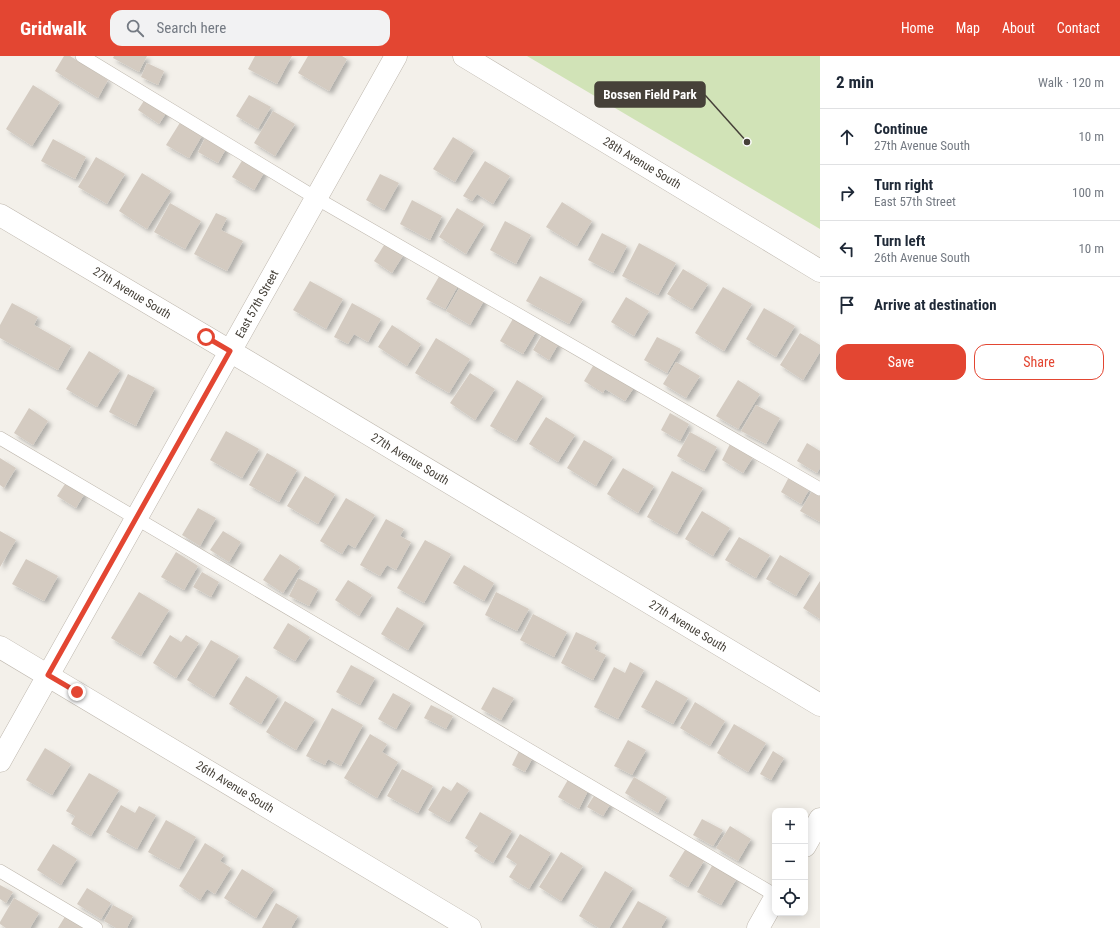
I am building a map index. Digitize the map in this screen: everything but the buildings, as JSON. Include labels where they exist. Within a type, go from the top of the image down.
[{"type":"street","name":"East 57th Street","points":[[0,761],[396,56]]},
{"type":"street","name":"28th Avenue South","points":[[464,56],[820,271]]},
{"type":"street","name":"27th Avenue South","points":[[0,215],[230,351],[820,705]]},
{"type":"street","name":"26th Avenue South","points":[[0,647],[470,928]]},
{"type":"street","points":[[806,844],[820,820]]},
{"type":"street","points":[[758,928],[772,903]]},
{"type":"lane","points":[[82,56],[316,198],[820,489]]},
{"type":"lane","points":[[0,438],[772,893]]},
{"type":"lane","points":[[0,871],[96,928]]},
{"type":"green space","points":[[527,56],[820,56],[820,229]]},
{"type":"place","name":"Bossen Field Park","points":[[747,142]]},
{"type":"route","points":[[77,692],[48,675],[230,351],[206,337]]}]
